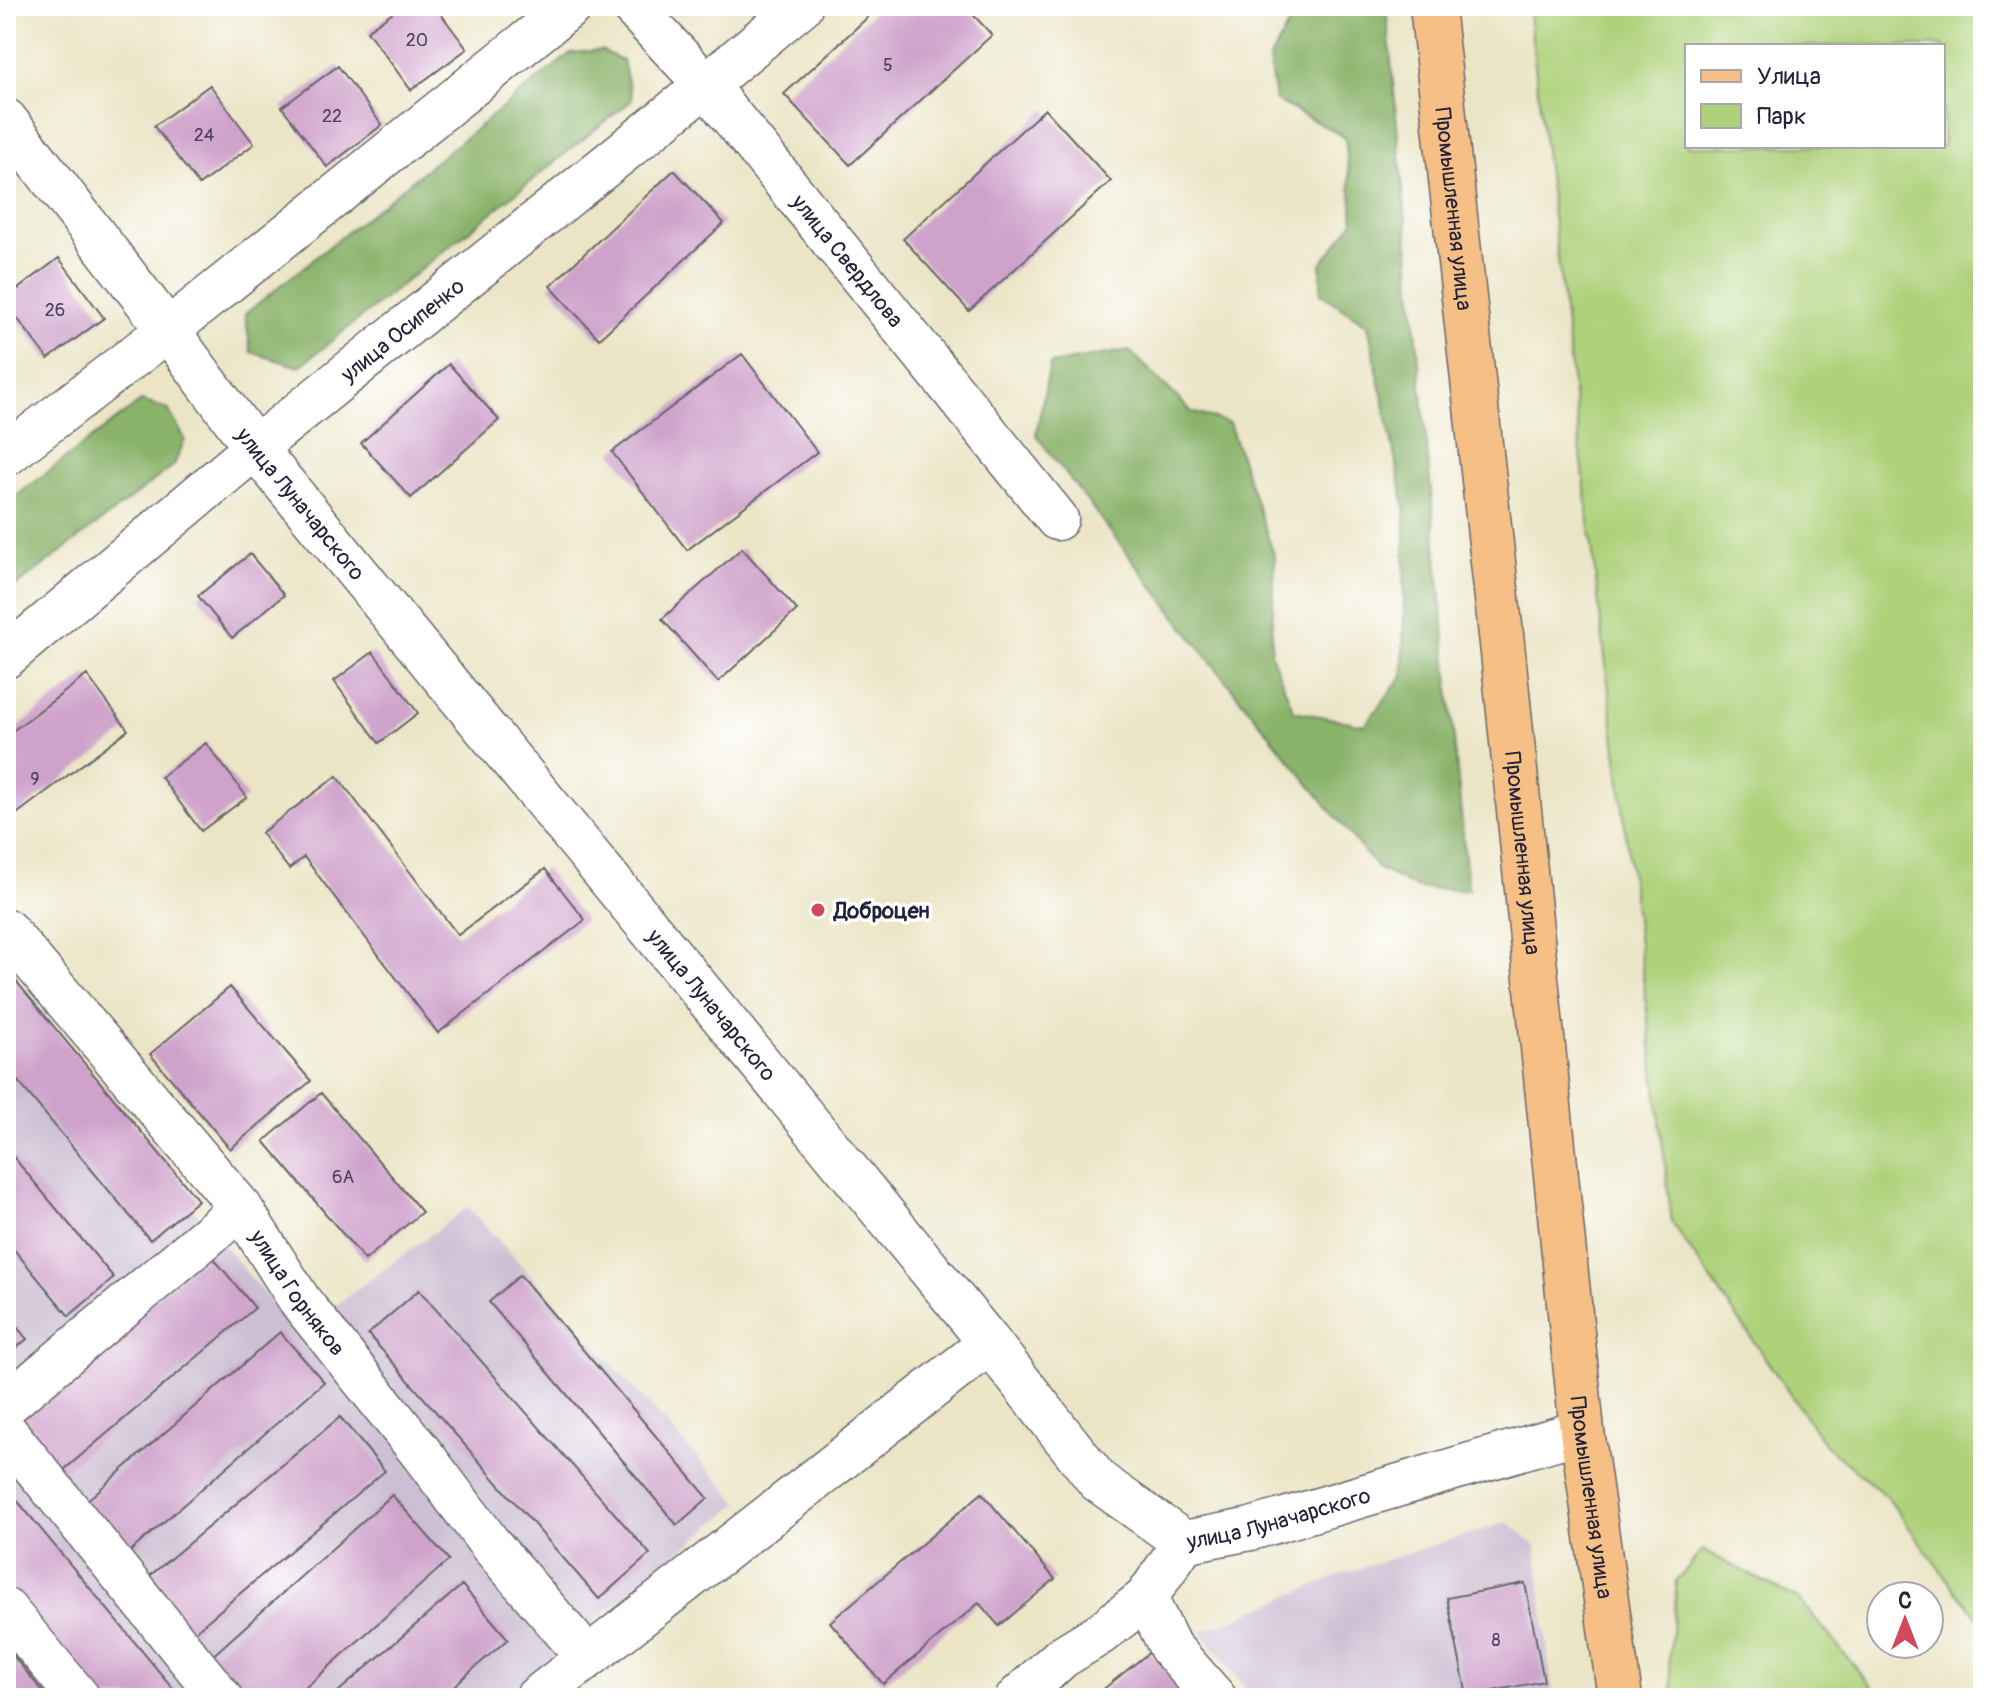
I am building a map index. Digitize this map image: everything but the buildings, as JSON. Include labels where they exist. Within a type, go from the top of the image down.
[{"type":"main road","name":"Промышленная улица","points":[[1432,6],[1502,637],[1582,1431],[1620,1698]]},
{"type":"street","points":[[6,455],[168,330],[571,6]]},
{"type":"street","name":"улица Свердлова","points":[[632,6],[706,85],[1057,519]]},
{"type":"street","name":"улица Осипенко","points":[[6,657],[255,448],[801,6]]},
{"type":"street","name":"улица Луначарского","points":[[6,120],[255,448],[990,1343],[1098,1481],[1184,1542],[1265,1525],[1582,1431]]},
{"type":"street","name":"улица Горняков","points":[[6,930],[241,1208],[300,1301],[490,1544],[587,1657]]},
{"type":"street","points":[[6,1405],[241,1208]]},
{"type":"street","points":[[536,1698],[990,1343]]},
{"type":"street","points":[[6,1432],[221,1698]]},
{"type":"street","points":[[1017,1698],[1062,1657],[1101,1633],[1146,1598],[1184,1542]]},
{"type":"street","points":[[1146,1598],[1170,1647],[1215,1698]]},
{"type":"street","points":[[6,1610],[79,1698]]},
{"type":"shaded area","points":[[6,982],[297,1334],[468,1207],[739,1503],[501,1698],[6,1698]]},
{"type":"shaded area","points":[[1508,1522],[1536,1546],[1553,1698],[1252,1698],[1201,1632],[1345,1573]]},
{"type":"green space","points":[[1299,6],[1386,6],[1468,890],[1417,888],[1377,868],[1222,676],[1036,435],[1050,364],[1129,350],[1192,412],[1229,423],[1275,558],[1271,654],[1294,711],[1365,725],[1403,675],[1405,507],[1368,325],[1321,294],[1321,264],[1354,221],[1345,137],[1275,100],[1269,60]]},
{"type":"green space","points":[[1528,6],[1983,6],[1983,1623],[1951,1585],[1887,1497],[1825,1445],[1672,1223]]},
{"type":"green space","points":[[601,50],[623,61],[632,100],[299,367],[251,352],[245,314],[571,53]]},
{"type":"green space","points":[[141,401],[168,409],[185,439],[174,465],[6,594],[6,504]]},
{"type":"green space","points":[[1702,1550],[1799,1599],[1881,1698],[1673,1698],[1669,1661],[1677,1581]]},
{"type":"place","name":"Доброцен","points":[[818,910]]}]
